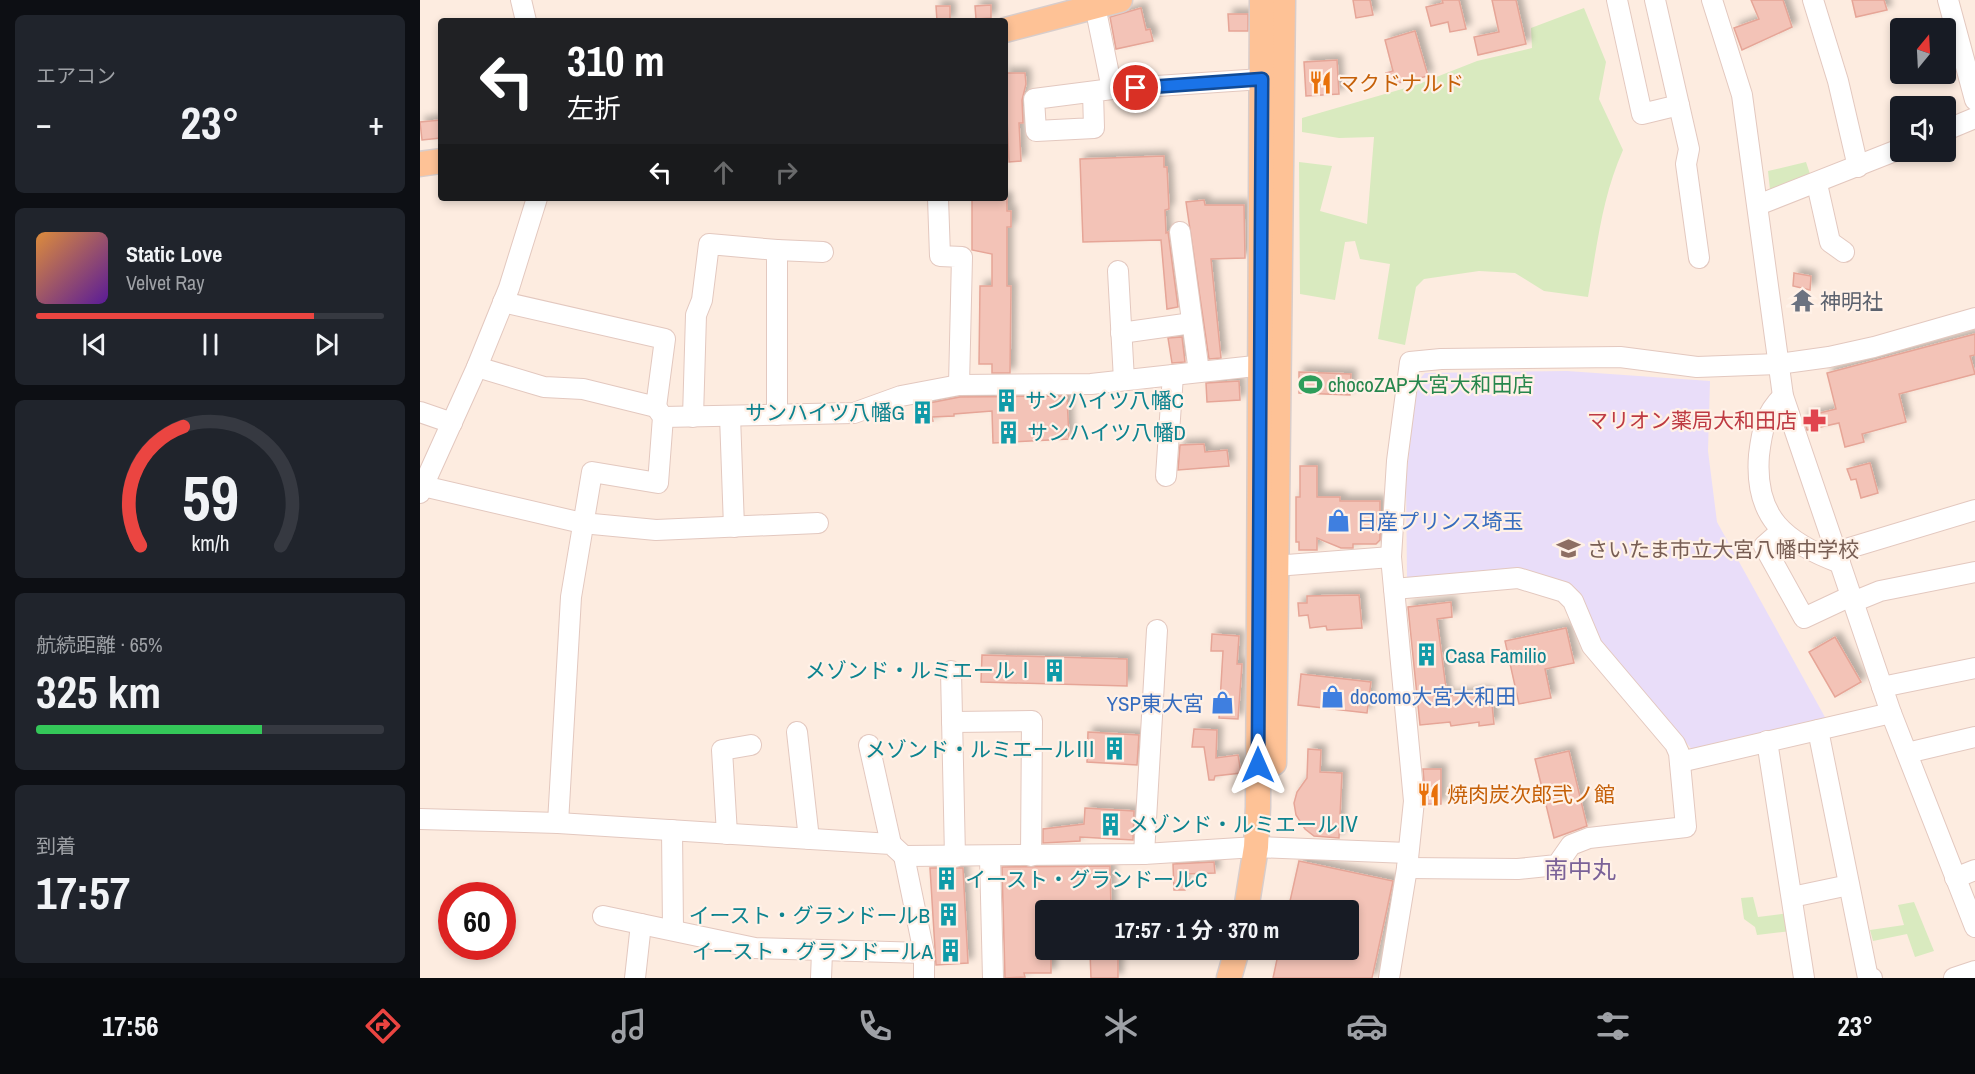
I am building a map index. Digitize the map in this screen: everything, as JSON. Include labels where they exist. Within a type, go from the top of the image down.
[{"type":"main road","points":[[1008,29],[1120,0]]},
{"type":"main road","points":[[1262,0],[1269,364]]},
{"type":"main road","points":[[1262,900],[1269,364],[1282,0]]},
{"type":"main road","points":[[420,164],[438,161]]},
{"type":"main road","points":[[1249,900],[1264,848]]},
{"type":"main road","points":[[1229,978],[1234,960]]},
{"type":"main road","points":[[1246,978],[1250,960]]},
{"type":"street","points":[[521,0],[525,18]]},
{"type":"street","points":[[1617,0],[1642,114],[1679,105]]},
{"type":"street","points":[[1655,0],[1689,149],[1686,164],[1699,258]]},
{"type":"street","points":[[1712,0],[1742,95],[1783,396],[1891,713],[1975,927]]},
{"type":"street","points":[[1813,0],[1838,81],[1858,167]]},
{"type":"street","points":[[1948,0],[1975,100]]},
{"type":"street","points":[[1095,6],[1102,91],[1262,79]]},
{"type":"street","points":[[1956,126],[1975,117]]},
{"type":"street","points":[[1758,205],[1817,184],[1890,153]]},
{"type":"street","points":[[1817,184],[1830,242],[1844,252]]},
{"type":"street","points":[[536,201],[503,302],[477,367],[421,489],[582,523],[656,530],[818,523]]},
{"type":"street","points":[[938,201],[940,256],[962,257],[959,385]]},
{"type":"street","points":[[1180,232],[1199,372]]},
{"type":"street","points":[[693,417],[696,315],[702,300],[709,244],[823,252]]},
{"type":"street","points":[[777,250],[777,415]]},
{"type":"street","points":[[1118,272],[1124,380]]},
{"type":"street","points":[[503,302],[665,339],[659,412],[658,483],[592,472],[571,597],[565,668],[558,823]]},
{"type":"street","points":[[1389,978],[1408,861],[1414,801],[1391,556],[1397,461],[1410,362],[1441,359],[1620,357],[1697,367],[1778,364],[1829,357],[1874,347],[1975,318]]},
{"type":"street","points":[[1122,333],[1192,323]]},
{"type":"street","points":[[477,367],[544,387],[583,389],[659,412],[693,417],[854,413],[902,396],[959,385],[1091,384],[1269,364]]},
{"type":"street","points":[[1166,476],[1173,375]]},
{"type":"street","points":[[1783,396],[1770,409],[1761,435],[1757,478],[1763,502],[1781,531],[1807,550],[1838,557],[1975,510]]},
{"type":"street","points":[[420,412],[452,423]]},
{"type":"street","points":[[730,416],[734,527]]},
{"type":"street","points":[[1781,531],[1764,546],[1804,618],[1852,599],[1880,591],[1975,572]]},
{"type":"street","points":[[1267,567],[1391,556]]},
{"type":"street","points":[[420,819],[558,823],[809,839],[956,857],[1144,854],[1264,848],[1518,869],[1557,865],[1571,845],[1589,838],[1686,827],[1680,762],[1675,744],[1592,646],[1574,602],[1564,592],[1518,578],[1394,589]]},
{"type":"street","points":[[1144,854],[1157,630]]},
{"type":"street","points":[[1882,687],[1975,668]]},
{"type":"street","points":[[951,671],[956,857]]},
{"type":"street","points":[[1680,762],[1891,713]]},
{"type":"street","points":[[951,722],[1032,721],[1031,856]]},
{"type":"street","points":[[1818,730],[1869,978],[1872,978]]},
{"type":"street","points":[[797,732],[809,839]]},
{"type":"street","points":[[1907,753],[1975,737]]},
{"type":"street","points":[[1767,741],[1804,978]]},
{"type":"street","points":[[727,834],[722,750],[751,745]]},
{"type":"street","points":[[869,745],[924,954],[924,978]]},
{"type":"street","points":[[672,830],[674,930]]},
{"type":"street","points":[[990,857],[993,978]]},
{"type":"street","points":[[1954,878],[1975,870]]},
{"type":"street","points":[[1792,897],[1849,885]]},
{"type":"street","points":[[603,916],[755,948],[924,954]]},
{"type":"street","points":[[635,978],[641,924]]},
{"type":"street","points":[[821,978],[822,952]]},
{"type":"street","points":[[1954,978],[1975,971]]},
{"type":"shaded area","name":"さいたま市立大宮八幡中学校","points":[[1567,371],[1710,381],[1708,451],[1717,522],[1826,719],[1695,753],[1599,639],[1567,585],[1413,581],[1407,578],[1406,480],[1417,382],[1425,373]]},
{"type":"green space","points":[[1584,8],[1606,62],[1599,99],[1623,150],[1605,204],[1588,297],[1544,291],[1515,273],[1479,271],[1424,279],[1416,287],[1405,345],[1378,339],[1390,264],[1360,259],[1355,241],[1345,242],[1335,300],[1300,294],[1299,162],[1332,166],[1320,211],[1367,224],[1374,137],[1339,138],[1302,132],[1302,118],[1416,85],[1477,61],[1532,48],[1531,28]]},
{"type":"green space","points":[[1806,162],[1811,177],[1770,190],[1768,171]]},
{"type":"green space","points":[[1753,897],[1758,917],[1789,913],[1792,931],[1757,935],[1755,927],[1744,919],[1741,898]]},
{"type":"green space","points":[[1914,902],[1934,951],[1915,957],[1907,934],[1873,941],[1870,930],[1904,925],[1898,905]]},
{"type":"building","points":[[1353,0],[1370,0],[1373,15],[1356,18]]},
{"type":"building","points":[[1442,0],[1459,0],[1466,29],[1450,32],[1448,22],[1431,26],[1426,7],[1443,3]]},
{"type":"building","points":[[1492,0],[1516,0],[1526,44],[1478,55],[1474,37],[1499,32]]},
{"type":"building","points":[[1751,0],[1783,0],[1792,27],[1742,50],[1734,28],[1759,19]]},
{"type":"building","points":[[1852,0],[1884,0],[1887,10],[1856,17]]},
{"type":"building","points":[[991,5],[991,18],[976,18],[975,6]]},
{"type":"building","points":[[936,6],[950,6],[950,18],[937,18]]},
{"type":"building","points":[[1141,8],[1146,30],[1150,29],[1153,41],[1116,49],[1110,17]]},
{"type":"building","points":[[1228,14],[1248,14],[1248,31],[1229,31]]},
{"type":"building","points":[[1415,31],[1428,76],[1389,85],[1386,73],[1393,71],[1385,40]]},
{"type":"building","points":[[1337,60],[1339,94],[1306,96],[1304,62]]},
{"type":"building","points":[[1008,73],[1025,73],[1026,84],[1022,100],[1023,123],[1019,123],[1021,161],[1009,162]]},
{"type":"building","points":[[438,120],[438,138],[422,140],[420,122]]},
{"type":"building","points":[[1164,156],[1164,167],[1167,167],[1169,209],[1165,210],[1166,233],[1168,232],[1178,307],[1167,309],[1161,240],[1083,242],[1080,159]]},
{"type":"building","points":[[1204,200],[1205,205],[1244,205],[1245,258],[1211,259],[1221,358],[1209,359],[1186,202]]},
{"type":"building","points":[[972,201],[1007,201],[1007,211],[1011,211],[1011,227],[1007,227],[1007,286],[1011,286],[1010,373],[992,373],[992,364],[979,364],[980,286],[992,286],[992,254],[972,250]]},
{"type":"building","points":[[1794,273],[1811,276],[1810,290],[1793,286]]},
{"type":"building","points":[[1975,334],[1975,355],[1970,356],[1975,374],[1899,394],[1906,422],[1862,434],[1864,442],[1845,447],[1839,423],[1807,430],[1803,417],[1836,409],[1827,373]]},
{"type":"building","points":[[1182,337],[1185,362],[1172,363],[1168,338]]},
{"type":"building","points":[[1299,372],[1351,374],[1350,395],[1299,393]]},
{"type":"building","points":[[1239,381],[1240,400],[1207,402],[1206,383]]},
{"type":"building","points":[[1067,396],[1069,439],[993,443],[992,411],[932,417],[933,421],[915,422],[914,406],[960,397]]},
{"type":"building","points":[[1204,444],[1205,452],[1227,450],[1229,466],[1178,470],[1180,445]]},
{"type":"building","points":[[1870,463],[1878,493],[1861,498],[1856,479],[1851,480],[1847,469]]},
{"type":"building","name":"日産プリンス埼玉","points":[[1300,466],[1317,466],[1317,497],[1340,497],[1340,501],[1380,501],[1380,540],[1376,544],[1353,544],[1353,548],[1341,548],[1317,538],[1317,550],[1299,550],[1299,542],[1296,542],[1296,497],[1300,497]]},
{"type":"building","points":[[1359,595],[1362,628],[1327,630],[1326,626],[1310,628],[1308,615],[1299,616],[1298,603],[1307,603],[1307,596]]},
{"type":"building","name":"Casa Familio","points":[[1451,602],[1452,617],[1437,619],[1447,696],[1486,691],[1486,695],[1491,694],[1494,724],[1479,726],[1479,722],[1451,726],[1450,722],[1420,725],[1408,607]]},
{"type":"building","points":[[1566,628],[1574,663],[1545,669],[1551,698],[1519,704],[1505,641]]},
{"type":"building","points":[[1212,634],[1239,636],[1237,664],[1242,664],[1238,719],[1219,718],[1223,651],[1211,651]]},
{"type":"building","points":[[1835,637],[1861,682],[1835,697],[1809,652]]},
{"type":"building","name":"メゾンド・ルミエールⅠ","points":[[982,655],[1127,659],[1127,686],[981,682]]},
{"type":"building","points":[[1301,674],[1371,682],[1367,713],[1298,705]]},
{"type":"building","points":[[1194,729],[1217,730],[1216,758],[1238,755],[1241,773],[1215,776],[1214,780],[1209,780],[1204,747],[1192,747]]},
{"type":"building","name":"メゾンド・ルミエールⅢ","points":[[1088,732],[1139,735],[1137,765],[1087,762]]},
{"type":"building","points":[[1308,749],[1321,750],[1320,772],[1342,773],[1339,838],[1314,836],[1305,829],[1296,815],[1294,803],[1297,792],[1307,778]]},
{"type":"building","points":[[1569,751],[1587,826],[1554,838],[1535,759]]},
{"type":"building","points":[[1423,769],[1441,769],[1441,804],[1426,804]]},
{"type":"building","name":"メゾンド・ルミエールⅣ","points":[[1085,808],[1134,811],[1133,840],[1080,837],[1080,841],[1043,843],[1043,829],[1084,824]]},
{"type":"building","points":[[1299,861],[1393,881],[1372,978],[1273,978],[1277,960],[1359,960],[1359,900],[1290,900]]},
{"type":"building","points":[[1214,862],[1215,873],[1185,874],[1185,890],[1174,890],[1173,864]]},
{"type":"building","points":[[1110,866],[1111,900],[1035,900],[1035,960],[1051,960],[1051,973],[1024,973],[1025,977],[1005,978],[1002,867]]},
{"type":"building","points":[[930,868],[963,868],[968,963],[936,965]]},
{"type":"building","points":[[1090,960],[1118,960],[1118,978],[1091,978]]},
{"type":"place","name":"マクドナルド","points":[[1320,83]]},
{"type":"place","name":"神明社","points":[[1802,301]]},
{"type":"place","name":"chocoZAP大宮大和田店","points":[[1310,384]]},
{"type":"place","name":"サンハイツ八幡C","points":[[1007,400]]},
{"type":"place","name":"サンハイツ八幡G","points":[[923,412]]},
{"type":"place","name":"マリオン薬局大和田店","points":[[1815,420]]},
{"type":"place","name":"サンハイツ八幡D","points":[[1009,432]]},
{"type":"place","name":"日産プリンス埼玉","points":[[1338,521]]},
{"type":"place","name":"さいたま市立大宮八幡中学校","points":[[1569,549]]},
{"type":"place","name":"Casa Familio","points":[[1427,655]]},
{"type":"place","name":"メゾンド・ルミエールⅠ","points":[[1054,670]]},
{"type":"place","name":"docomo大宮大和田","points":[[1332,696]]},
{"type":"place","name":"YSP東大宮","points":[[1222,703]]},
{"type":"place","name":"メゾンド・ルミエールⅢ","points":[[1114,749]]},
{"type":"place","name":"焼肉炭次郎弐ノ館","points":[[1429,794]]},
{"type":"place","name":"メゾンド・ルミエールⅣ","points":[[1110,824]]},
{"type":"place","name":"イースト・グランドールC","points":[[947,879]]},
{"type":"place","name":"イースト・グランドールB","points":[[948,915]]},
{"type":"place","name":"イースト・グランドールA","points":[[951,951]]},
{"type":"district","name":"南中丸","points":[[1580,869]]},
{"type":"route","points":[[1136,88],[1262,79],[1258,765]]}]
